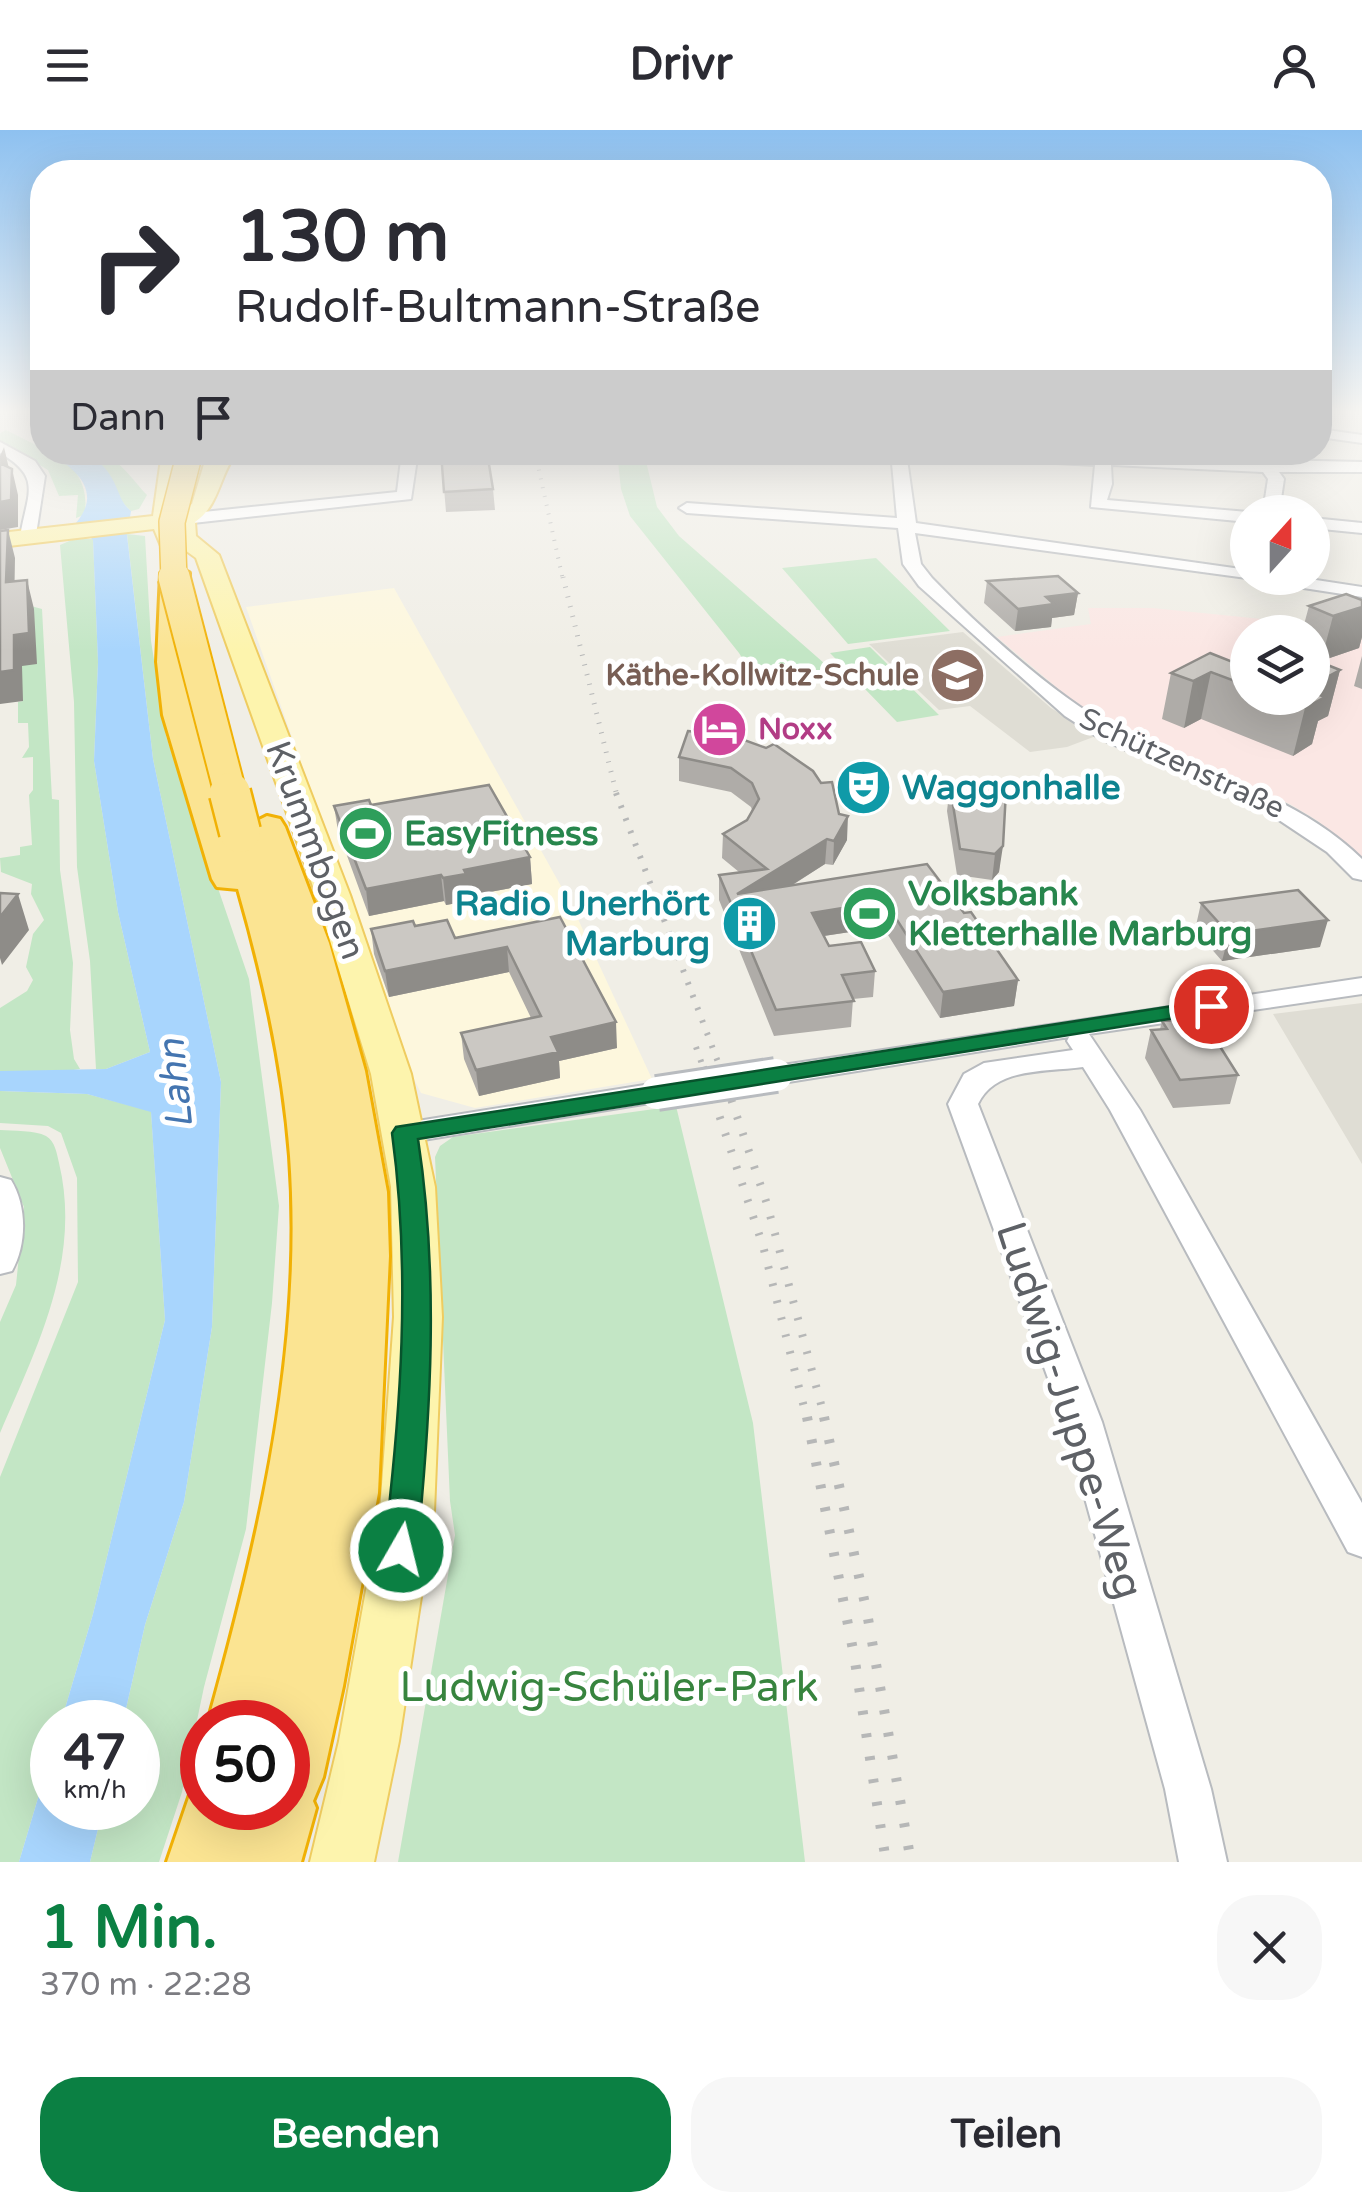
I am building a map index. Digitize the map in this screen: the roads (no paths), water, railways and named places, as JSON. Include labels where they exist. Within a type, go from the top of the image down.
[{"type":"highway","points":[[174,490],[172,574],[242,832]]},
{"type":"highway","points":[[202,490],[195,521],[197,585],[242,832],[311,1137],[317,1256],[308,1392],[292,1506],[247,1700]]},
{"type":"highway","points":[[177,550],[172,666],[179,712],[242,832],[308,944],[342,1072],[362,1192],[363,1256],[348,1492],[307,1700]]},
{"type":"highway","points":[[202,1862],[212,1830]]},
{"type":"highway","points":[[265,1862],[274,1830]]},
{"type":"main road","points":[[177,490],[177,518]]},
{"type":"main road","points":[[196,490],[168,539],[177,550],[214,572]]},
{"type":"main road","points":[[0,540],[177,518]]},
{"type":"main road","name":"Krummbogen","points":[[177,518],[184,539],[207,554],[368,995],[405,1133],[412,1187],[418,1300],[410,1478],[370,1741],[342,1862]]},
{"type":"street","points":[[35,536],[37,490]]},
{"type":"street","points":[[177,518],[323,490]]},
{"type":"street","name":"Schützenstraße","points":[[903,490],[908,556],[921,577],[1053,697],[1120,739],[1283,808],[1306,823],[1362,873]]},
{"type":"street","points":[[1102,490],[1098,504],[1230,516]]},
{"type":"street","points":[[687,508],[908,525],[1230,571]]},
{"type":"street","points":[[1330,525],[1362,528]]},
{"type":"street","points":[[1330,587],[1362,592]]},
{"type":"street","points":[[405,1133],[776,1075],[1082,1043],[1362,986]]},
{"type":"street","points":[[1082,1043],[1135,1128],[1362,1540]]},
{"type":"street","name":"Ludwig-Juppe-Weg","points":[[1082,1043],[974,1080],[963,1104],[1083,1422],[1188,1790],[1203,1862]]},
{"type":"street","points":[[0,1261],[8,1212],[1,1191]]},
{"type":"water","name":"Lahn","points":[[86,490],[118,490],[131,511],[127,535],[153,759],[221,1082],[212,1327],[184,1502],[145,1625],[128,1700],[68,1700],[93,1614],[165,1320],[151,1112],[87,1094],[0,1091],[0,1071],[106,1069],[150,1052],[118,912],[94,761],[98,662],[93,540],[76,523],[87,502]]},
{"type":"water","points":[[30,1825],[30,1830],[98,1830],[90,1862],[19,1862]]},
{"type":"railway","points":[[543,490],[563,580]]},
{"type":"railway","points":[[563,577],[617,795]]},
{"type":"railway","points":[[617,795],[721,1070]]},
{"type":"railway","points":[[696,1047],[704,1070]]},
{"type":"railway","points":[[703,1067],[763,1246],[807,1419]]},
{"type":"railway","points":[[720,1067],[767,1204],[825,1419]]},
{"type":"railway","points":[[807,1417],[854,1655],[886,1862]]},
{"type":"railway","points":[[824,1417],[867,1613],[911,1862]]},
{"type":"place","name":"Käthe-Kollwitz-Schule","points":[[958,675]]},
{"type":"place","name":"Noxx","points":[[719,729]]},
{"type":"place","name":"Waggonhalle","points":[[863,787]]},
{"type":"place","name":"EasyFitness","points":[[365,833]]},
{"type":"place","name":"Volksbank Kletterhalle Marburg","points":[[869,913]]},
{"type":"place","name":"Radio Unerhört Marburg","points":[[749,923]]},
{"type":"park label","name":"Ludwig-Schüler-Park","points":[[609,1686]]}]
